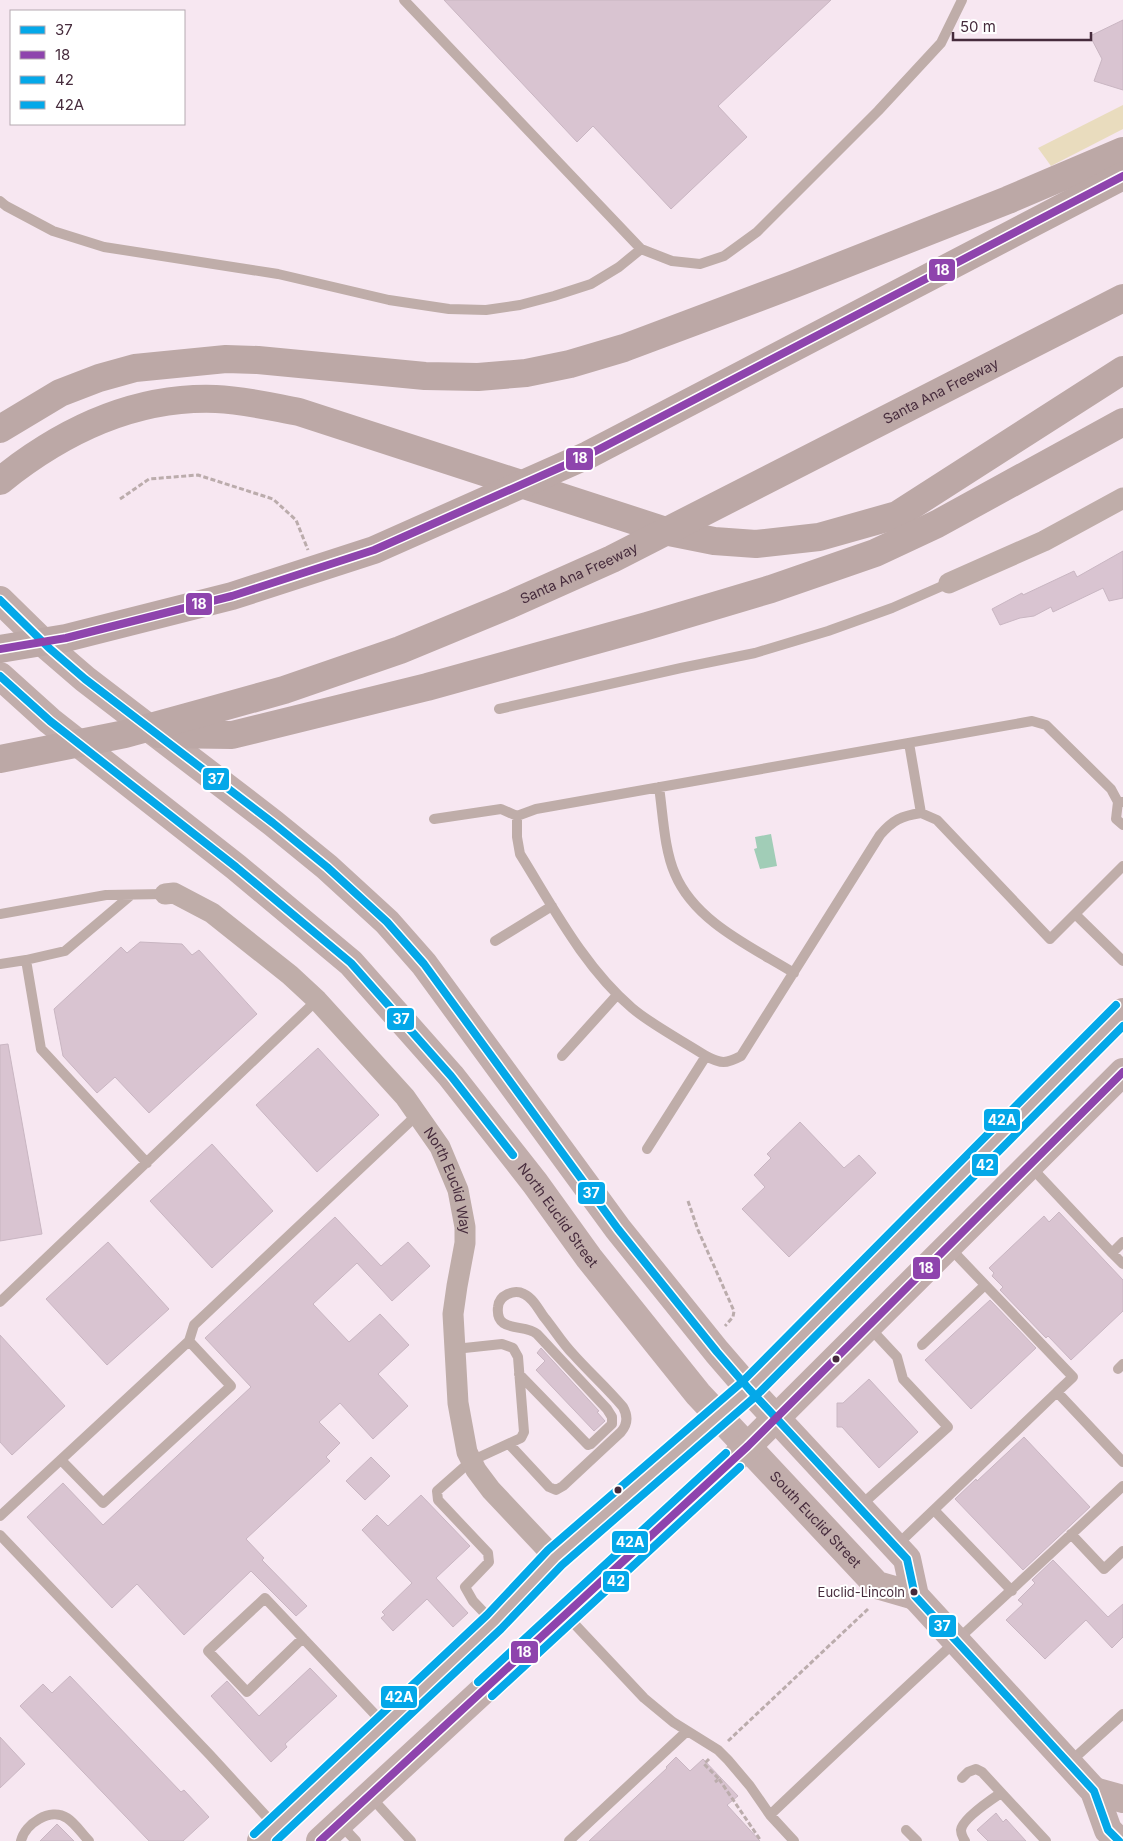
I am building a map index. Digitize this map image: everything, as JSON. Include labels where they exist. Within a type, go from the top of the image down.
[{"type":"highway","points":[[0,429],[60,393],[99,378],[135,368],[226,359],[425,376],[478,377],[526,373],[570,364],[624,348],[792,285],[1008,200],[1123,151]]},
{"type":"highway","points":[[0,649],[66,638],[223,598],[374,550],[588,455],[1123,176]]},
{"type":"highway","name":"Santa Ana Freeway","points":[[0,759],[125,734],[284,690],[400,650],[509,605],[612,558],[1123,298]]},
{"type":"highway","points":[[0,481],[28,459],[71,432],[117,413],[171,402],[215,399],[254,403],[299,412],[365,435],[669,532],[714,541],[756,544],[819,537],[897,515],[1123,370]]},
{"type":"highway","points":[[125,734],[232,736],[427,687],[647,626],[771,589],[875,553],[928,528],[1123,422]]},
{"type":"main road","points":[[0,600],[49,648],[85,678],[273,823],[327,867],[387,922],[424,964],[618,1228],[717,1352],[907,1559],[915,1596],[1070,1762],[1094,1791],[1116,1825]]},
{"type":"main road","name":"North Euclid Street","points":[[0,676],[50,721],[236,867],[351,963],[450,1076],[535,1183],[589,1258],[698,1394],[748,1446]]},
{"type":"main road","points":[[276,1836],[385,1726],[494,1622],[555,1558],[749,1389],[1123,1012]]},
{"type":"main road","points":[[338,1835],[370,1795],[777,1418],[1123,1072]]},
{"type":"main road","name":"South Euclid Street","points":[[748,1446],[876,1585],[915,1596]]},
{"type":"main road","points":[[1094,1791],[1123,1799]]},
{"type":"street","points":[[949,583],[1044,541],[1123,498]]},
{"type":"street","name":"North Euclid Way","points":[[165,894],[174,893],[212,913],[290,976],[316,1000],[375,1062],[418,1114],[440,1146],[458,1190],[465,1226],[463,1259],[454,1301],[455,1349],[463,1437],[471,1461],[482,1479],[501,1502],[555,1558]]},
{"type":"lane","points":[[404,0],[641,249],[672,261],[700,264],[724,256],[757,232],[878,111],[941,43],[962,0]]},
{"type":"lane","points":[[0,201],[6,206],[53,230],[104,247],[278,274],[389,300],[449,309],[494,309],[520,305],[563,293],[591,284],[619,267],[641,249]]},
{"type":"lane","points":[[499,709],[755,653],[828,631],[892,608],[949,583]]},
{"type":"lane","points":[[434,820],[501,809],[517,816],[536,808],[1032,721],[1046,725],[1110,789],[1120,802],[1116,819],[1123,825]]},
{"type":"lane","points":[[909,743],[921,813]]},
{"type":"lane","points":[[659,787],[670,859],[681,887],[691,901],[715,924],[794,973]]},
{"type":"lane","points":[[517,816],[517,837],[520,854],[552,906],[603,980],[634,1010],[716,1062],[729,1062],[741,1056],[880,835],[891,823],[906,815],[921,813],[937,820],[1050,939],[1123,866]]},
{"type":"lane","points":[[0,914],[106,895],[165,894]]},
{"type":"lane","points":[[0,964],[65,951],[130,896]]},
{"type":"lane","points":[[495,941],[552,906]]},
{"type":"lane","points":[[1075,914],[1123,961]]},
{"type":"lane","points":[[26,960],[41,1048],[147,1163]]},
{"type":"lane","points":[[562,1056],[618,995]]},
{"type":"lane","points":[[0,1302],[316,1000]]},
{"type":"lane","points":[[647,1149],[706,1056]]},
{"type":"lane","points":[[0,1516],[189,1341],[194,1325],[418,1114]]},
{"type":"lane","points":[[1030,1166],[1123,1264]]},
{"type":"lane","points":[[1112,1252],[1123,1242]]},
{"type":"lane","points":[[895,1546],[1073,1377],[949,1247]]},
{"type":"lane","points":[[922,1345],[985,1285]]},
{"type":"lane","points":[[509,1444],[549,1488],[556,1490],[563,1486],[621,1432],[627,1422],[623,1407],[571,1352],[530,1298],[524,1294],[514,1292],[504,1296],[498,1304],[498,1314],[502,1322],[509,1327],[528,1328],[537,1334],[607,1409],[612,1417],[612,1424],[588,1445],[519,1374]]},
{"type":"lane","points":[[860,1507],[948,1427],[903,1379],[897,1357],[869,1327]]},
{"type":"lane","points":[[61,1460],[103,1503],[231,1386],[189,1341]]},
{"type":"lane","points":[[455,1349],[502,1344],[513,1348],[516,1353],[524,1432],[520,1438],[471,1461],[437,1491],[438,1500],[488,1553],[489,1562],[465,1587],[473,1601],[494,1622]]},
{"type":"lane","points":[[1057,1392],[1123,1462]]},
{"type":"lane","points":[[770,1815],[1123,1486]]},
{"type":"lane","points":[[934,1510],[1012,1591]]},
{"type":"lane","points":[[1071,1534],[1104,1569],[1123,1551]]},
{"type":"lane","points":[[0,1535],[210,1755],[276,1836]]},
{"type":"lane","points":[[303,1638],[247,1692],[208,1651],[265,1598],[303,1638],[385,1726]]},
{"type":"lane","points":[[566,1615],[644,1698],[686,1732],[718,1750],[739,1771],[770,1815],[794,1841]]},
{"type":"lane","points":[[1070,1762],[1123,1714]]},
{"type":"lane","points":[[569,1841],[686,1732]]},
{"type":"lane","points":[[962,1778],[968,1772],[976,1770],[982,1772],[1046,1841]]},
{"type":"lane","points":[[966,1841],[961,1833],[961,1828],[1002,1792]]},
{"type":"lane","points":[[370,1795],[411,1841]]},
{"type":"lane","points":[[21,1841],[22,1834],[40,1817],[54,1815],[67,1817],[89,1841]]},
{"type":"lane","points":[[906,1830],[917,1841]]},
{"type":"path","points":[[120,499],[149,479],[198,475],[273,499],[296,520],[315,569]]},
{"type":"path","points":[[688,1202],[698,1230],[734,1311],[733,1317],[724,1326]]},
{"type":"path","points":[[761,1841],[719,1779],[704,1764],[868,1609]]},
{"type":"path","points":[[715,1782],[719,1779]]},
{"type":"shaded area","points":[[1123,105],[1123,129],[1051,166],[1038,148]]},
{"type":"shaded area","points":[[771,834],[777,866],[760,869],[754,849],[757,848],[755,837]]},
{"type":"building","points":[[444,0],[831,0],[718,106],[747,137],[671,209],[593,126],[577,142]]},
{"type":"building","points":[[1123,20],[1123,90],[1094,81],[1102,59],[1090,36]]},
{"type":"building","points":[[1123,551],[1123,598],[1109,601],[1103,588],[1053,612],[1051,607],[1034,616],[1020,618],[1000,625],[992,609],[1022,593],[1023,595],[1074,571],[1077,577]]},
{"type":"building","points":[[140,942],[182,944],[192,955],[199,950],[257,1014],[149,1113],[115,1077],[97,1093],[63,1056],[54,1009],[121,947],[127,953]]},
{"type":"building","points":[[8,1044],[42,1234],[0,1241],[0,1045]]},
{"type":"building","points":[[318,1048],[379,1115],[317,1172],[256,1105]]},
{"type":"building","points":[[800,1122],[844,1168],[859,1155],[876,1173],[789,1257],[742,1209],[765,1187],[754,1175],[771,1158],[767,1154]]},
{"type":"building","points":[[212,1144],[273,1211],[212,1268],[150,1201]]},
{"type":"building","points":[[1059,1212],[1123,1280],[1123,1311],[1071,1360],[1048,1336],[1046,1338],[1000,1290],[1003,1287],[992,1276],[994,1273],[989,1268],[1044,1216],[1049,1222]]},
{"type":"building","points":[[335,1217],[381,1266],[408,1242],[430,1266],[392,1301],[357,1263],[313,1304],[349,1342],[380,1314],[409,1345],[378,1374],[408,1406],[373,1439],[340,1403],[319,1422],[340,1443],[326,1457],[330,1461],[246,1539],[264,1558],[262,1560],[307,1606],[296,1616],[251,1571],[184,1635],[137,1584],[112,1608],[27,1517],[63,1483],[103,1525],[251,1387],[205,1338]]},
{"type":"building","points":[[108,1242],[169,1309],[107,1365],[46,1299]]},
{"type":"building","points":[[990,1300],[1036,1348],[971,1409],[925,1360]]},
{"type":"building","points":[[0,1335],[65,1406],[12,1455],[0,1442]]},
{"type":"building","points":[[541,1348],[599,1411],[597,1412],[605,1421],[594,1431],[536,1370],[545,1361],[537,1353]]},
{"type":"building","points":[[869,1379],[918,1432],[879,1468],[842,1427],[837,1427],[837,1403],[843,1403]]},
{"type":"building","points":[[1024,1437],[1090,1507],[1023,1570],[955,1499]]},
{"type":"building","points":[[371,1457],[390,1476],[365,1500],[346,1481]]},
{"type":"building","points":[[421,1495],[470,1546],[436,1578],[468,1613],[453,1627],[427,1599],[393,1631],[381,1618],[385,1615],[382,1612],[412,1583],[362,1530],[377,1515],[388,1526]]},
{"type":"building","points":[[1053,1560],[1108,1617],[1123,1604],[1123,1637],[1112,1648],[1086,1620],[1045,1659],[1006,1620],[1023,1604],[1018,1600],[1035,1583],[1032,1580]]},
{"type":"building","points":[[310,1668],[337,1696],[285,1744],[287,1747],[271,1762],[211,1696],[227,1681],[259,1716]]},
{"type":"building","points":[[70,1676],[181,1792],[184,1790],[209,1817],[183,1841],[149,1841],[20,1706],[43,1684],[52,1693]]},
{"type":"building","points":[[0,1737],[25,1764],[0,1788]]},
{"type":"building","points":[[676,1757],[690,1771],[703,1759],[738,1796],[727,1805],[760,1841],[589,1841],[667,1768]]},
{"type":"building","points":[[996,1813],[1003,1822],[1006,1819],[1026,1841],[988,1841],[977,1830]]},
{"type":"building","points":[[57,1824],[74,1841],[40,1841]]},
{"type":"transit line","name":"18","points":[[0,649],[66,638],[232,596],[374,550],[588,455],[1123,176]]},
{"type":"transit line","name":"37","points":[[0,600],[49,648],[85,679],[273,823],[327,867],[387,922],[424,964],[618,1229],[717,1352],[907,1559],[915,1596],[1094,1791],[1108,1830],[1119,1841]]},
{"type":"transit line","name":"37","points":[[0,676],[50,721],[236,867],[351,963],[451,1076],[513,1155]]},
{"type":"transit line","name":"42A","points":[[254,1834],[487,1615],[548,1550],[742,1382],[1116,1005]]},
{"type":"transit line","name":"42","points":[[276,1841],[501,1629],[562,1565],[756,1396],[1123,1026]]},
{"type":"transit line","name":"18","points":[[320,1841],[748,1446],[1123,1072]]},
{"type":"transit line","name":"42A","points":[[478,1682],[726,1453]]},
{"type":"transit line","name":"42","points":[[492,1696],[740,1467]]},
{"type":"place","name":"Euclid-Lincoln","points":[[914,1592]]}]
